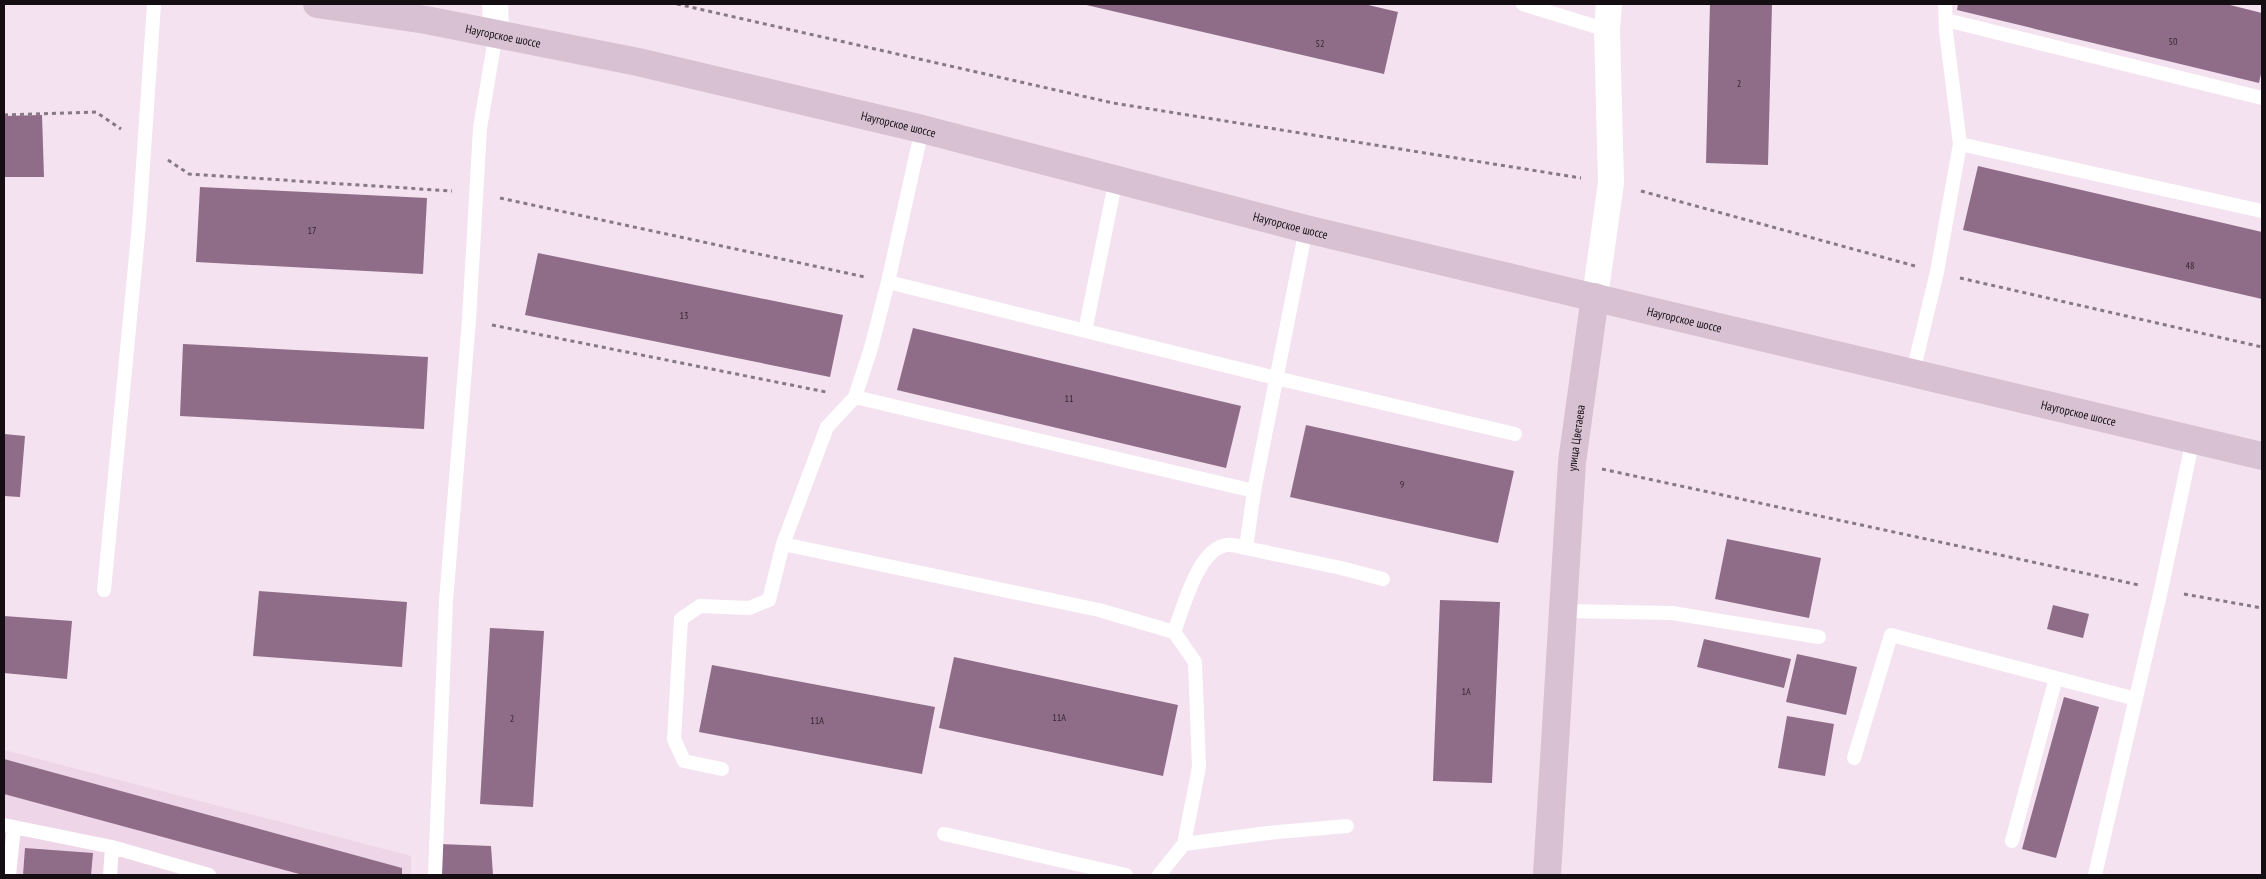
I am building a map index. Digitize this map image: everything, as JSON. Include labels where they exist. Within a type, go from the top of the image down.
[{"type":"main road","name":"Наугорское шоссе","points":[[317,4],[426,20],[638,62],[922,129],[1306,229],[2262,456]]},
{"type":"main road","name":"улица Цветаева","points":[[1547,875],[1572,462],[1595,297]]},
{"type":"street","points":[[495,4],[496,33]]},
{"type":"street","name":"улица Цветаева","points":[[1595,297],[1611,183],[1607,30],[1609,4]]},
{"type":"lane","points":[[104,590],[145,146],[154,4]]},
{"type":"lane","points":[[1523,4],[1607,30]]},
{"type":"lane","points":[[1913,372],[1937,272],[1960,144],[1945,4]]},
{"type":"lane","points":[[1946,20],[2262,98]]},
{"type":"lane","points":[[436,875],[446,602],[469,320],[480,128],[496,33]]},
{"type":"lane","points":[[722,769],[684,760],[674,740],[681,619],[700,606],[749,608],[768,600],[783,544],[827,427],[855,397],[871,348],[888,282],[922,129]]},
{"type":"lane","points":[[1960,144],[2262,211]]},
{"type":"lane","points":[[1085,331],[1116,179]]},
{"type":"lane","points":[[1246,548],[1254,492],[1306,229]]},
{"type":"lane","points":[[888,282],[1276,378],[1515,434]]},
{"type":"lane","points":[[855,397],[1254,492]]},
{"type":"lane","points":[[2095,875],[2161,590],[2192,439]]},
{"type":"lane","points":[[783,544],[1098,610],[1174,632],[1195,662],[1199,767],[1184,844],[1159,875]]},
{"type":"lane","points":[[1174,632],[1198,569],[1211,552],[1226,545],[1341,568],[1383,579]]},
{"type":"lane","points":[[1564,611],[1672,613],[1819,637]]},
{"type":"lane","points":[[1854,758],[1891,635],[2136,699]]},
{"type":"lane","points":[[2012,841],[2056,678]]},
{"type":"lane","points":[[9,875],[9,826],[112,847],[209,875]]},
{"type":"lane","points":[[1184,844],[1268,833],[1346,826]]},
{"type":"lane","points":[[944,834],[1126,875]]},
{"type":"lane","points":[[110,875],[112,847]]},
{"type":"path","points":[[677,4],[1113,103],[1611,183],[1937,272],[2262,347]]},
{"type":"path","points":[[4,115],[96,112],[189,174],[476,193],[888,282]]},
{"type":"path","points":[[469,320],[855,397]]},
{"type":"path","points":[[1572,462],[2161,590],[2262,608]]},
{"type":"shaded area","points":[[4,750],[411,856],[411,875],[4,875]]},
{"type":"building","points":[[1082,4],[1364,4],[1398,12],[1384,74]]},
{"type":"building","points":[[1710,4],[1772,4],[1768,165],[1706,163]]},
{"type":"building","points":[[1958,4],[2226,4],[2262,13],[2262,69],[2259,83],[1957,10]]},
{"type":"building","points":[[42,115],[44,177],[4,177],[4,116]]},
{"type":"building","points":[[1978,166],[2262,232],[2262,299],[1963,230]]},
{"type":"building","points":[[200,187],[427,198],[423,274],[196,262]]},
{"type":"building","points":[[538,253],[843,315],[830,377],[525,315]]},
{"type":"building","points":[[913,328],[1241,406],[1226,468],[897,390]]},
{"type":"building","points":[[183,344],[428,357],[424,429],[180,416]]},
{"type":"building","points":[[1306,425],[1514,471],[1498,543],[1290,497]]},
{"type":"building","points":[[4,434],[25,436],[20,497],[4,496]]},
{"type":"building","points":[[1727,539],[1821,558],[1809,618],[1715,599]]},
{"type":"building","points":[[259,591],[407,602],[402,667],[253,656]]},
{"type":"building","points":[[1440,600],[1500,602],[1492,783],[1433,781]]},
{"type":"building","points":[[2053,605],[2089,614],[2083,638],[2047,629]]},
{"type":"building","points":[[4,616],[72,621],[67,679],[4,673]]},
{"type":"building","points":[[490,628],[544,631],[533,807],[480,804]]},
{"type":"building","points":[[1704,639],[1791,659],[1784,688],[1697,667]]},
{"type":"building","points":[[1797,654],[1857,667],[1846,715],[1786,702]]},
{"type":"building","points":[[954,657],[1178,705],[1163,776],[939,728]]},
{"type":"building","points":[[712,665],[935,707],[922,774],[699,732]]},
{"type":"building","points":[[2064,697],[2099,707],[2056,858],[2022,849]]},
{"type":"building","points":[[1787,716],[1834,724],[1825,776],[1778,768]]},
{"type":"building","points":[[4,759],[402,868],[402,875],[303,875],[4,794]]},
{"type":"building","points":[[440,844],[491,846],[493,875],[441,875]]},
{"type":"building","points":[[25,848],[93,853],[91,875],[23,875]]}]
